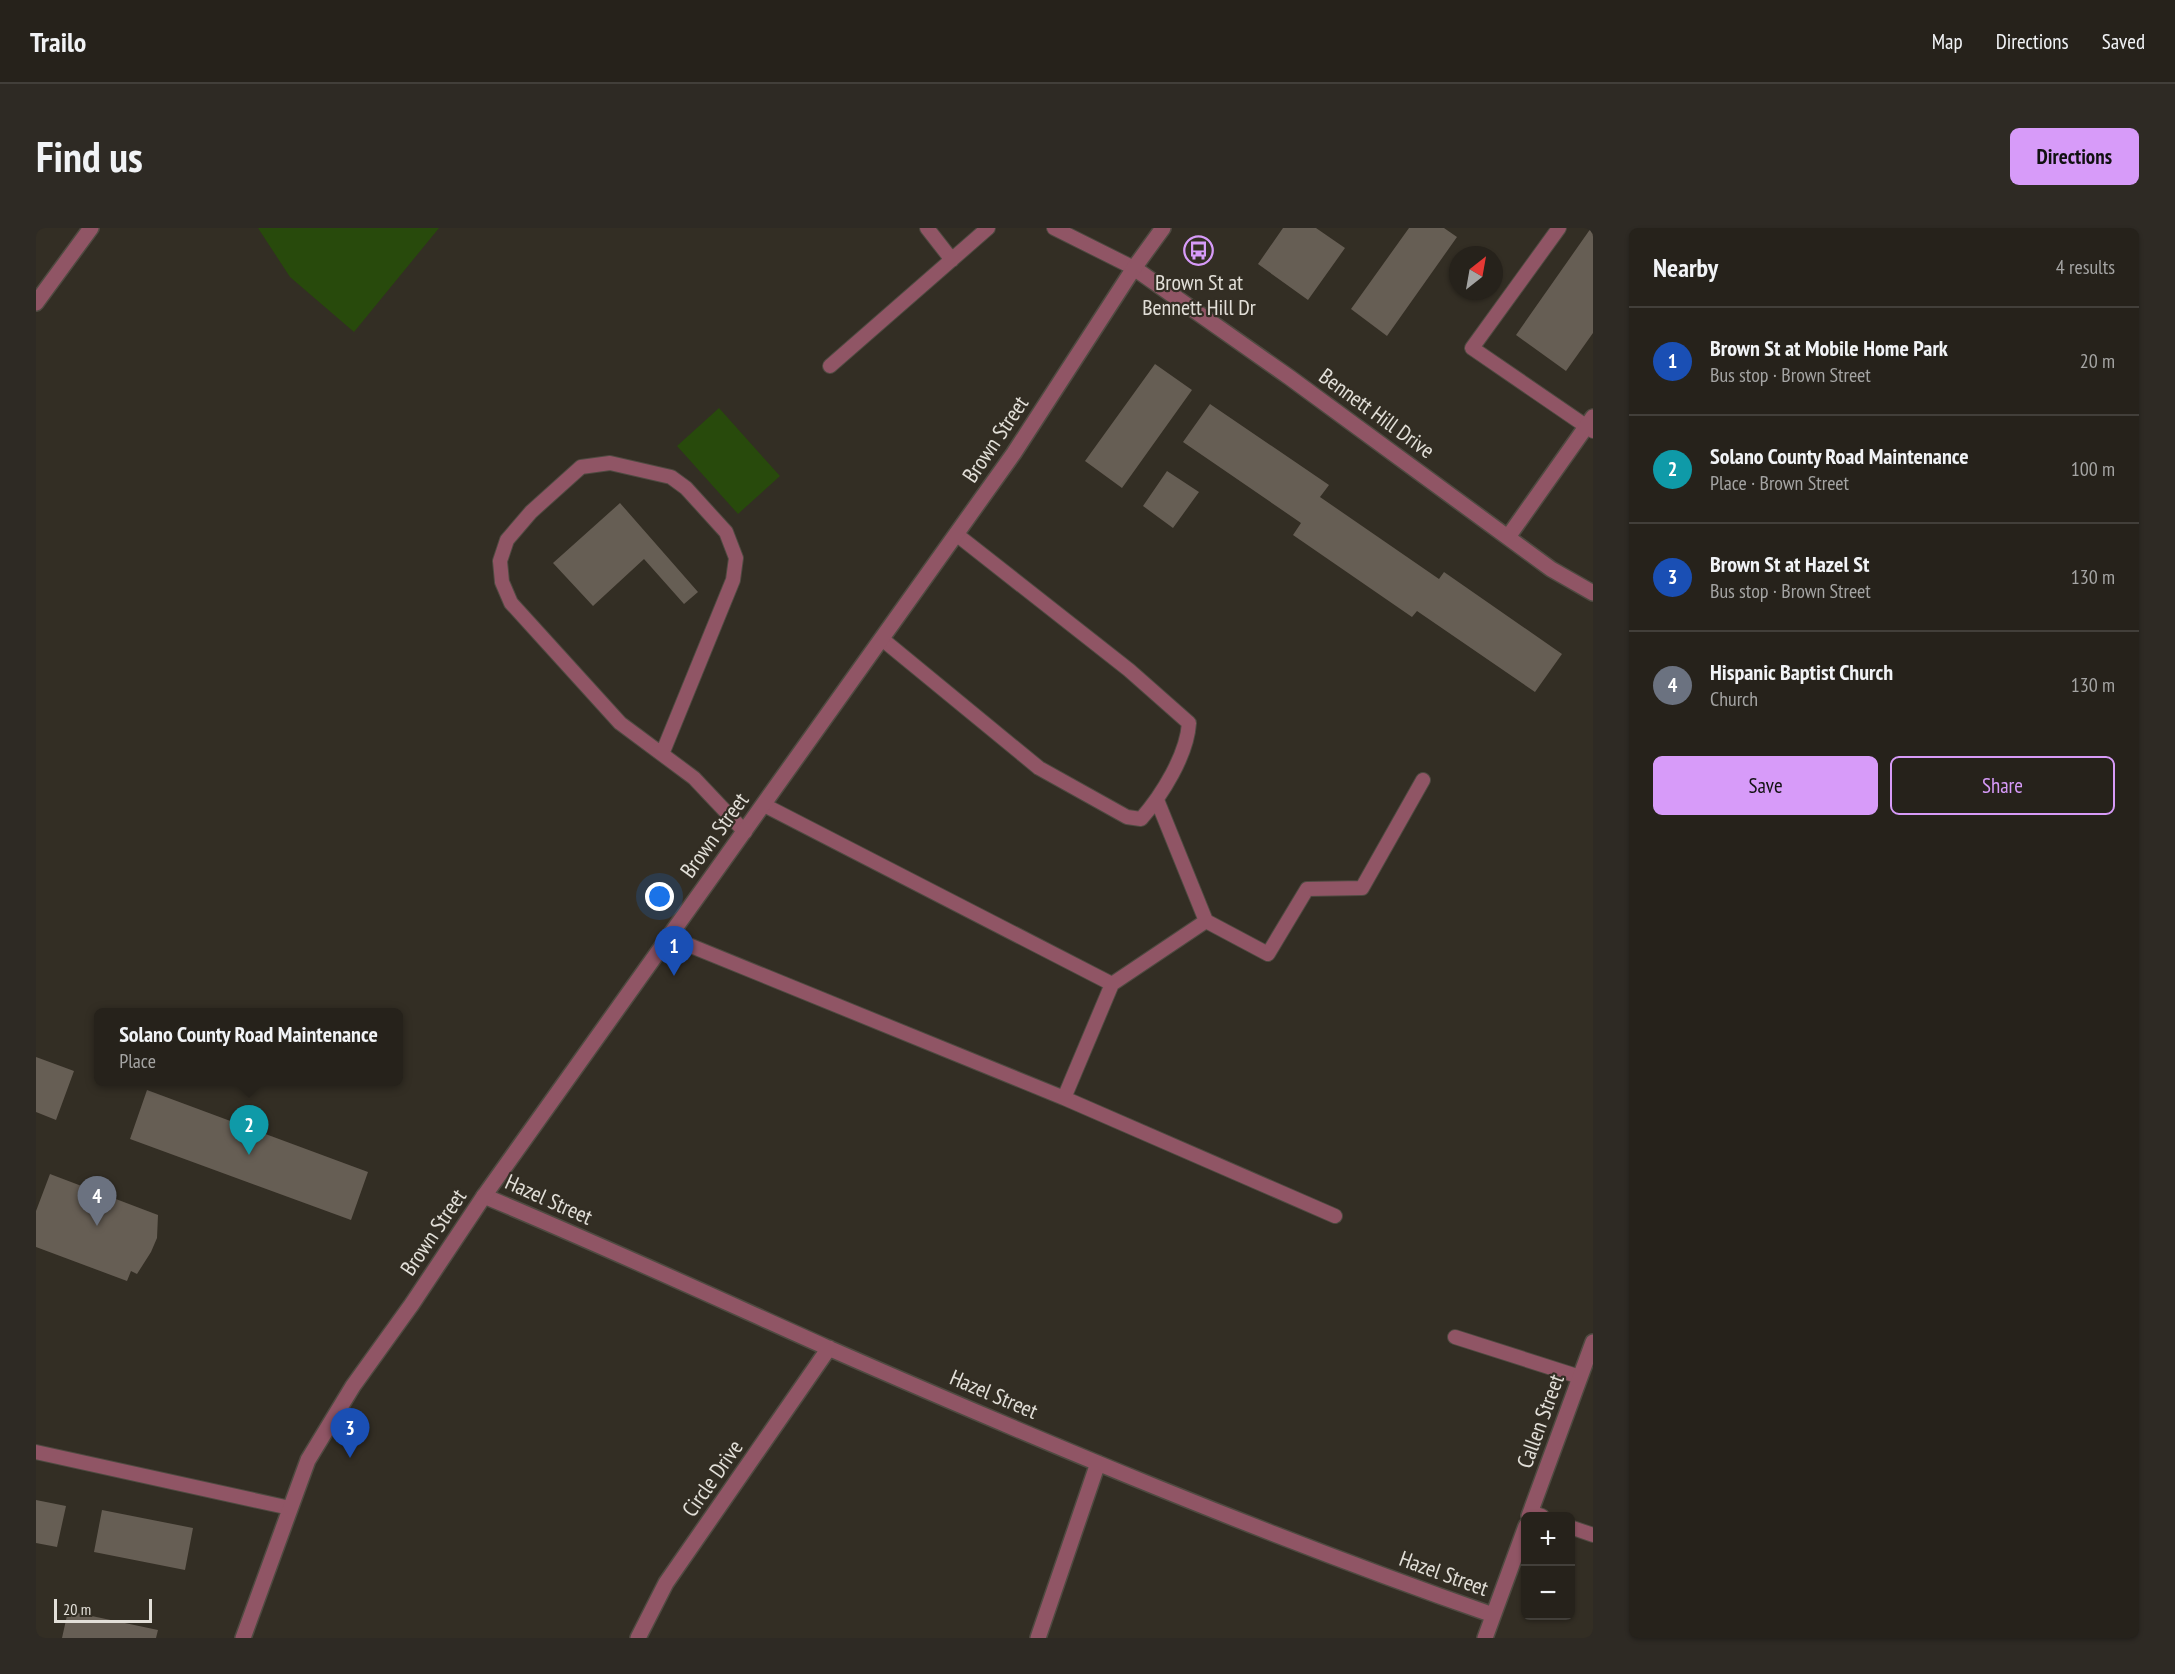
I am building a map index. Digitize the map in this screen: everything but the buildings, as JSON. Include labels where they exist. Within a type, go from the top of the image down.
[{"type":"street","points":[[36,303],[91,228]]},
{"type":"street","name":"Brown Street","points":[[243,1638],[308,1460],[353,1386],[412,1304],[484,1196],[1014,453],[1134,268],[1163,228]]},
{"type":"street","name":"Bennett Hill Drive","points":[[1134,268],[1289,377],[1551,569],[1593,593]]},
{"type":"street","points":[[1508,537],[1591,425]]},
{"type":"street","name":"Hazel Street","points":[[484,1196],[829,1348],[1098,1463],[1249,1525],[1493,1614]]},
{"type":"street","name":"Callen Street","points":[[1534,1512],[1593,1342]]},
{"type":"street","name":"Circle Drive","points":[[638,1638],[666,1583],[829,1348]]},
{"type":"street","points":[[1038,1638],[1098,1463]]},
{"type":"street","name":"Callen Street","points":[[1485,1638],[1521,1545]]},
{"type":"lane","points":[[927,228],[952,260]]},
{"type":"lane","points":[[830,366],[988,228]]},
{"type":"lane","points":[[1054,228],[1134,268]]},
{"type":"lane","points":[[1559,228],[1472,348],[1591,425]]},
{"type":"lane","points":[[662,754],[733,580],[736,558],[726,532],[686,488],[671,477],[610,463],[581,467],[531,512],[507,540],[500,561],[502,582],[511,603],[621,723],[662,754],[694,778],[745,831]]},
{"type":"lane","points":[[882,639],[1039,768],[1127,817],[1141,819],[1157,800],[1188,740],[1189,723],[1129,670],[956,534]]},
{"type":"lane","points":[[1157,800],[1206,921],[1268,954],[1307,888],[1362,888],[1423,780]]},
{"type":"lane","points":[[764,805],[1112,984]]},
{"type":"lane","points":[[1064,1098],[1112,984],[1206,921]]},
{"type":"lane","points":[[669,937],[1064,1098],[1335,1216]]},
{"type":"lane","points":[[1455,1337],[1580,1377]]},
{"type":"lane","points":[[36,1452],[290,1508]]},
{"type":"lane","points":[[1575,1529],[1593,1535]]},
{"type":"green space","points":[[258,228],[439,228],[354,332],[290,277]]},
{"type":"green space","points":[[719,408],[780,476],[738,514],[677,446]]},
{"type":"place","name":"Brown St at Bennett Hill Dr","points":[[1199,250]]},
{"type":"place","name":"Brown St at Mobile Home Park","points":[[674,976]]},
{"type":"place","name":"Solano County Road Maintenance","points":[[249,1155]]},
{"type":"place","name":"Hispanic Baptist Church","points":[[97,1226]]},
{"type":"place","name":"Brown St at Hazel St","points":[[350,1458]]}]
